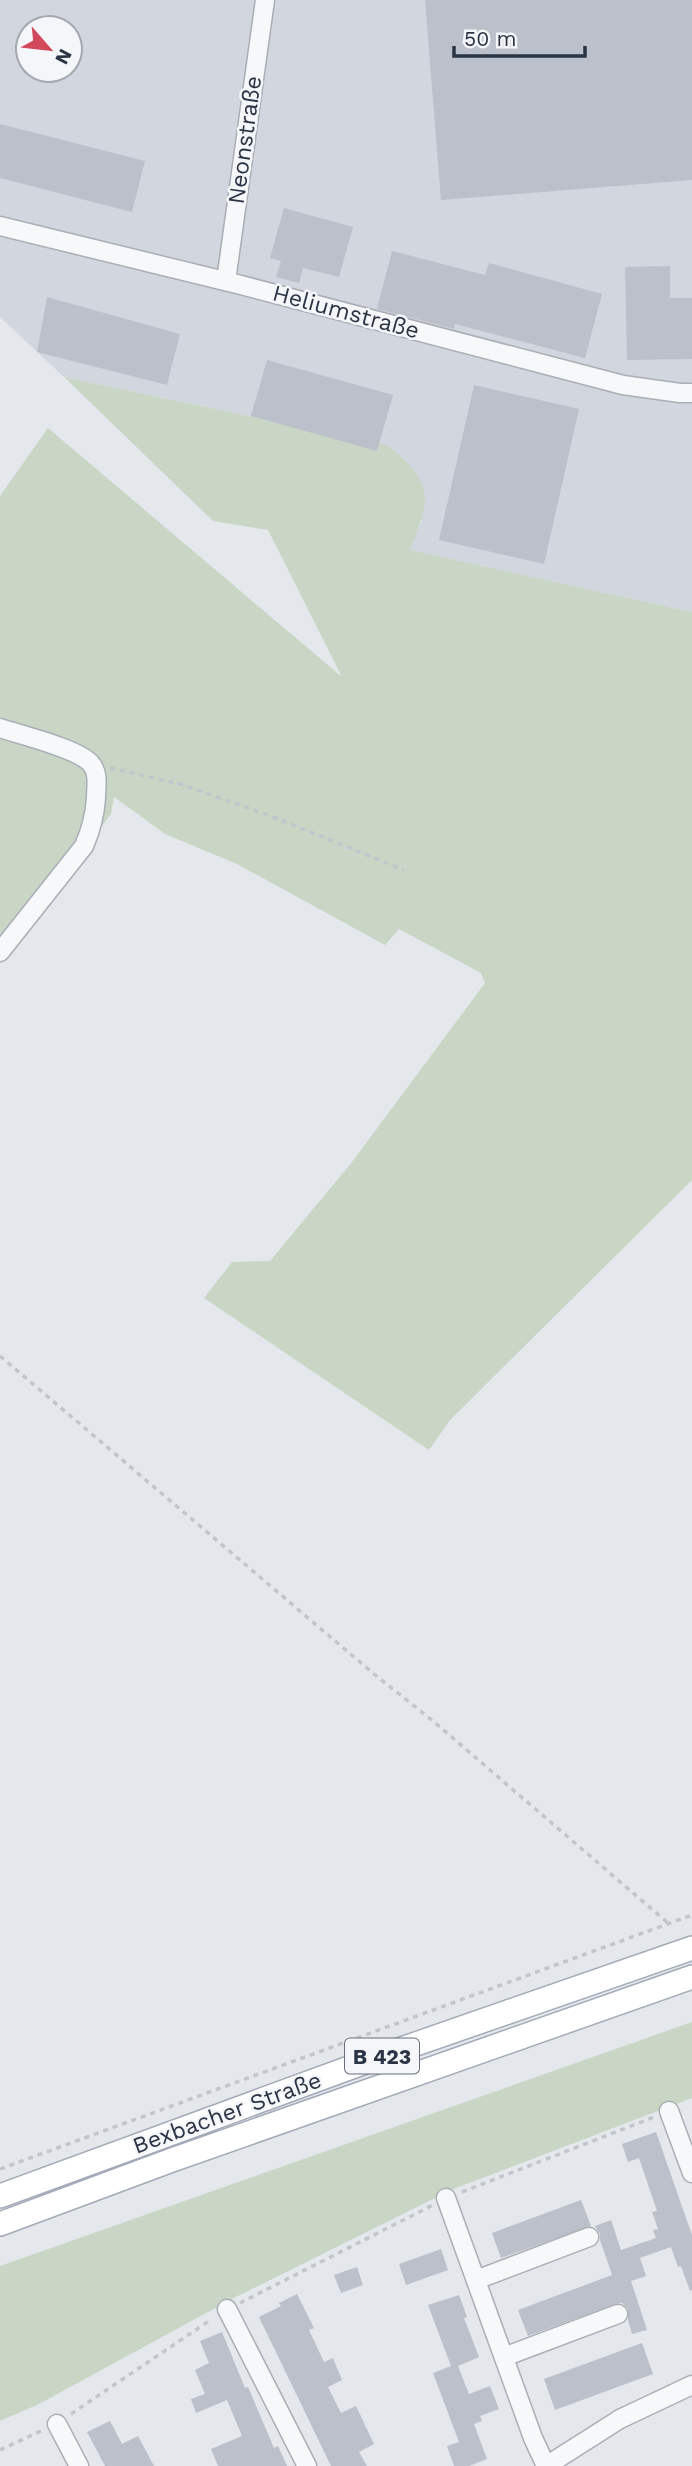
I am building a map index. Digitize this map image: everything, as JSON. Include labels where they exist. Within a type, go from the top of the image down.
[{"type":"main road","name":"Bexbacher Straße","points":[[0,2196],[390,2053],[692,1948]]},
{"type":"main road","name":"Bexbacher Straße","points":[[0,2224],[172,2160],[692,1977]]},
{"type":"street","name":"Neonstraße","points":[[226,281],[265,0]]},
{"type":"street","name":"Heliumstraße","points":[[0,226],[226,281],[623,385],[692,393]]},
{"type":"street","points":[[0,728],[76,753],[91,764],[97,776],[91,831],[84,846],[0,952]]},
{"type":"street","points":[[669,2111],[692,2173]]},
{"type":"street","points":[[446,2198],[546,2466],[620,2419],[692,2385]]},
{"type":"street","points":[[476,2280],[589,2237]]},
{"type":"street","points":[[227,2309],[307,2466]]},
{"type":"street","points":[[504,2357],[618,2314]]},
{"type":"street","points":[[57,2424],[79,2466]]},
{"type":"path","points":[[91,764],[193,789],[295,825],[404,870]]},
{"type":"path","points":[[0,1356],[668,1923]]},
{"type":"path","points":[[0,2169],[692,1915]]},
{"type":"path","points":[[0,2450],[57,2424],[227,2309],[446,2198],[669,2111]]},
{"type":"shaded area","points":[[0,0],[692,0],[692,612],[409,550],[422,521],[387,445],[64,377],[0,317]]},
{"type":"green space","points":[[64,377],[387,445],[413,470],[423,488],[424,510],[410,550],[692,612],[692,1180],[450,1420],[429,1450],[204,1298],[232,1262],[270,1261],[352,1162],[485,983],[481,973],[399,929],[385,945],[237,864],[165,834],[114,797],[111,814],[0,963],[0,496],[48,428],[342,677],[268,530],[213,521]]},
{"type":"green space","points":[[692,2022],[692,2098],[451,2190],[230,2300],[39,2404],[0,2421],[0,2266]]},
{"type":"building","points":[[425,0],[692,0],[692,180],[441,200]]},
{"type":"building","points":[[0,124],[145,161],[132,212],[0,178]]},
{"type":"building","points":[[284,208],[353,227],[339,277],[303,268],[299,283],[276,277],[281,261],[270,258]]},
{"type":"building","points":[[392,251],[485,275],[489,263],[602,294],[585,358],[455,324],[454,329],[377,309]]},
{"type":"building","points":[[670,266],[670,298],[692,298],[692,359],[627,360],[625,267]]},
{"type":"building","points":[[47,297],[180,334],[167,385],[37,352]]},
{"type":"building","points":[[267,360],[393,395],[377,451],[251,416]]},
{"type":"building","points":[[474,385],[579,409],[544,564],[439,540]]},
{"type":"building","points":[[656,2132],[692,2235],[692,2290],[690,2291],[681,2266],[678,2267],[671,2247],[640,2258],[646,2276],[631,2281],[647,2330],[632,2334],[628,2309],[619,2303],[528,2336],[518,2310],[612,2275],[600,2234],[595,2226],[611,2220],[621,2250],[656,2238],[653,2230],[658,2229],[652,2212],[657,2211],[639,2158],[628,2162],[622,2144]]},
{"type":"building","points":[[581,2200],[591,2226],[501,2258],[492,2233]]},
{"type":"building","points":[[441,2249],[448,2270],[406,2285],[399,2264]]},
{"type":"building","points":[[357,2267],[363,2285],[341,2293],[334,2275]]},
{"type":"building","points":[[297,2294],[314,2328],[309,2330],[324,2362],[333,2358],[342,2380],[328,2387],[341,2413],[356,2406],[374,2444],[359,2452],[367,2466],[331,2466],[259,2317]]},
{"type":"building","points":[[459,2295],[467,2317],[464,2318],[479,2357],[458,2366],[469,2394],[490,2386],[499,2409],[480,2416],[482,2421],[474,2424],[487,2459],[469,2466],[454,2466],[447,2446],[459,2442],[433,2373],[451,2366],[428,2305]]},
{"type":"building","points":[[222,2332],[274,2448],[278,2446],[287,2466],[218,2466],[211,2449],[242,2436],[227,2400],[196,2413],[191,2399],[205,2394],[195,2370],[209,2363],[200,2341]]},
{"type":"building","points":[[642,2343],[653,2374],[555,2410],[544,2379]]},
{"type":"building","points":[[110,2421],[122,2444],[138,2436],[154,2466],[105,2466],[87,2432]]}]
